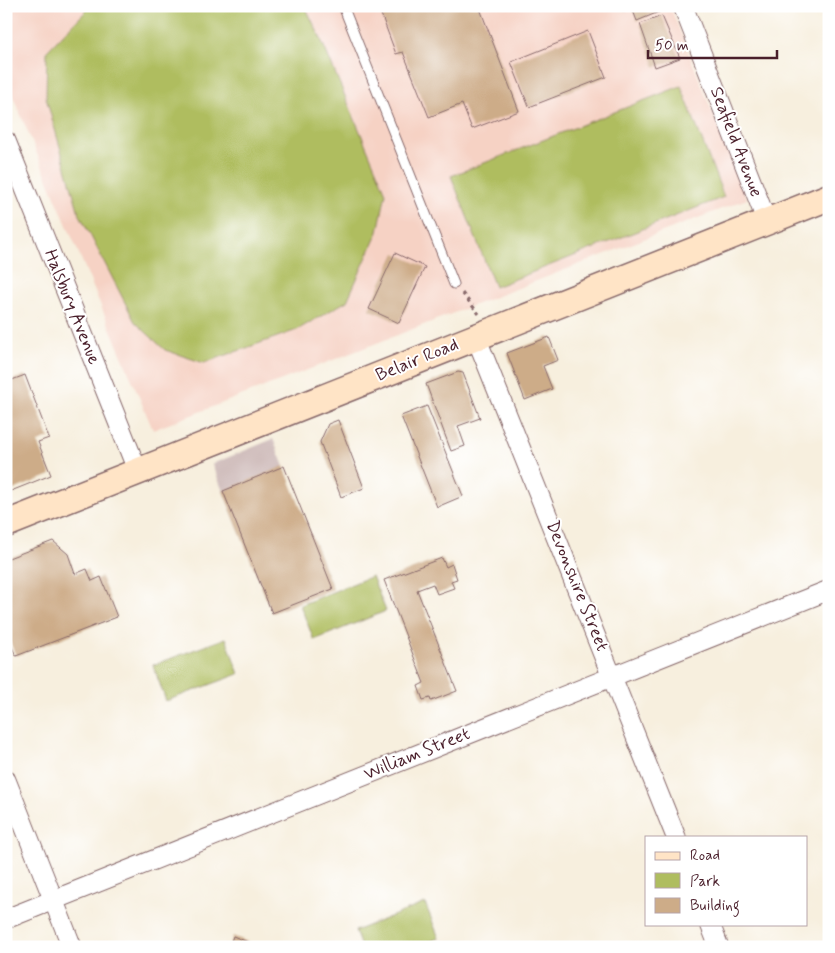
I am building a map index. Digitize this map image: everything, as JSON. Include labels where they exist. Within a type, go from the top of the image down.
[{"type":"main road","name":"Belair Road","points":[[6,524],[829,197]]},
{"type":"street","name":"Seafield Avenue","points":[[683,6],[767,222]]},
{"type":"street","name":"Halsbury Avenue","points":[[6,141],[138,472]]},
{"type":"street","name":"Devonshire Street","points":[[481,334],[676,836]]},
{"type":"street","name":"William Street","points":[[6,919],[829,590]]},
{"type":"street","points":[[6,780],[72,947]]},
{"type":"street","points":[[711,926],[719,947]]},
{"type":"lane","points":[[343,6],[454,284]]},
{"type":"path","points":[[454,284],[482,317],[481,334]]},
{"type":"shaded area","points":[[6,6],[670,6],[747,199],[153,430],[6,80]]},
{"type":"shaded area","points":[[273,439],[333,589],[272,613],[212,464]]},
{"type":"green space","points":[[91,6],[305,6],[386,193],[378,232],[347,301],[297,330],[204,363],[165,350],[135,322],[79,213],[46,98],[47,51]]},
{"type":"green space","points":[[681,86],[724,197],[495,287],[451,176]]},
{"type":"green space","points":[[372,576],[386,611],[314,640],[300,605]]},
{"type":"green space","points":[[226,638],[239,674],[166,701],[153,665]]},
{"type":"green space","points":[[425,903],[439,938],[416,947],[361,947],[355,931]]},
{"type":"building","points":[[378,6],[479,6],[519,111],[472,129],[462,104],[429,117],[403,52],[396,54]]},
{"type":"building","points":[[623,6],[665,6],[666,9],[637,21],[632,8],[625,11]]},
{"type":"building","points":[[662,16],[680,58],[655,67],[640,24]]},
{"type":"building","points":[[588,31],[606,77],[529,107],[511,62]]},
{"type":"building","points":[[395,253],[425,267],[399,323],[369,309]]},
{"type":"building","points":[[549,337],[558,360],[543,366],[552,389],[525,400],[507,353]]},
{"type":"building","points":[[6,369],[12,380],[25,375],[49,438],[38,442],[51,475],[6,493]]},
{"type":"building","points":[[458,372],[463,373],[480,418],[458,426],[465,446],[451,451],[426,384]]},
{"type":"building","points":[[427,406],[463,496],[437,507],[401,416]]},
{"type":"building","points":[[338,420],[364,488],[341,497],[320,442],[328,424]]},
{"type":"building","points":[[284,466],[333,589],[272,613],[223,491]]},
{"type":"building","points":[[53,541],[68,554],[75,574],[87,569],[92,581],[101,577],[117,617],[16,656],[6,633],[6,559]]},
{"type":"building","points":[[442,558],[446,567],[452,564],[457,579],[451,581],[454,588],[437,594],[433,584],[417,590],[457,691],[431,701],[430,698],[423,700],[418,686],[424,683],[384,580]]},
{"type":"building","points":[[233,936],[260,947],[229,947]]}]
